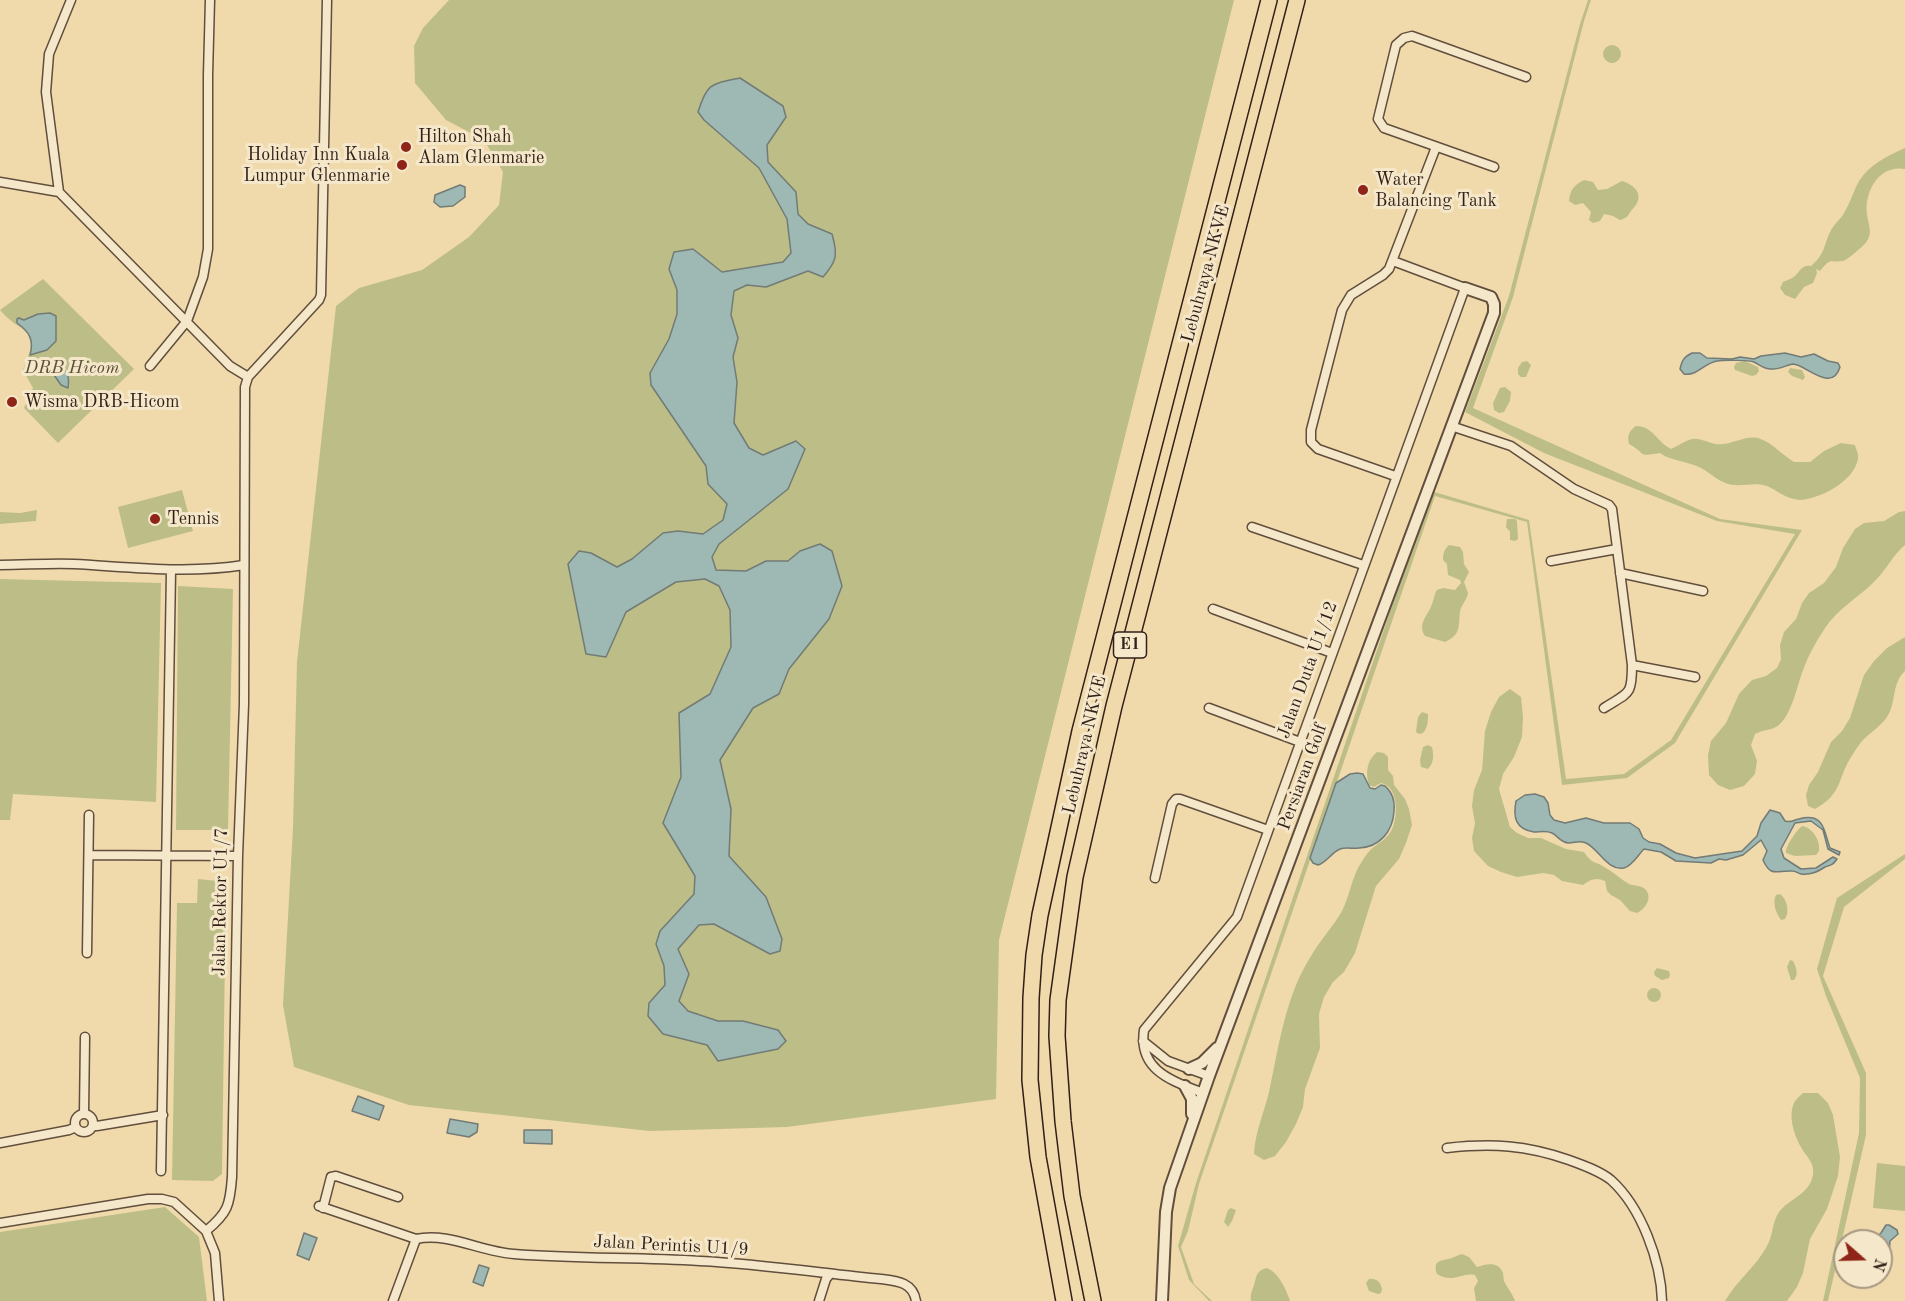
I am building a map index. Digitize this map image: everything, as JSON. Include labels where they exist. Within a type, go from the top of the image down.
[{"type":"highway","name":"Lebuhraya NKVE","points":[[1064,1301],[1038,1157],[1030,1080],[1031,998],[1040,915],[1083,720],[1269,0]]},
{"type":"highway","name":"Lebuhraya NKVE","points":[[1092,1301],[1072,1196],[1063,1121],[1057,1036],[1058,1000],[1075,877],[1114,706],[1297,0]]},
{"type":"street","points":[[59,192],[46,92],[49,54],[71,0]]},
{"type":"street","points":[[150,366],[187,321],[203,277],[208,249],[210,0]]},
{"type":"street","points":[[0,182],[59,192],[230,366],[248,377],[319,300],[321,295],[327,0]]},
{"type":"street","points":[[1494,167],[1384,128],[1378,120],[1396,45],[1404,38],[1412,36],[1526,77]]},
{"type":"street","points":[[1395,476],[1318,449],[1311,442],[1311,430],[1342,310],[1351,295],[1383,275],[1393,261],[1436,147]]},
{"type":"street","points":[[1393,261],[1465,288]]},
{"type":"street","name":"Persiaran Golf","points":[[1162,1301],[1166,1212],[1170,1188],[1209,1076],[1494,313],[1491,297],[1465,288]]},
{"type":"street","name":"Jalan Duta U1/12","points":[[1143,1041],[1147,1025],[1237,917],[1465,288]]},
{"type":"street","name":"Jalan Rektor U1/7","points":[[206,1231],[218,1221],[230,1201],[244,704],[245,387],[248,377]]},
{"type":"street","points":[[1451,426],[1511,446],[1574,489],[1609,505],[1612,509],[1632,665],[1632,688],[1629,693],[1604,708]]},
{"type":"street","points":[[1252,527],[1364,565]]},
{"type":"street","points":[[1551,561],[1617,549]]},
{"type":"street","points":[[0,565],[72,564],[171,571],[219,569],[244,565]]},
{"type":"street","points":[[161,1172],[171,571]]},
{"type":"street","points":[[1620,573],[1703,591]]},
{"type":"street","points":[[1213,609],[1332,653]]},
{"type":"street","points":[[1632,665],[1695,677]]},
{"type":"street","points":[[1209,708],[1300,742]]},
{"type":"street","points":[[1155,879],[1172,804],[1176,800],[1180,799],[1268,830]]},
{"type":"street","points":[[87,953],[89,815]]},
{"type":"street","points":[[89,855],[238,856]]},
{"type":"street","points":[[84,1114],[85,1037]]},
{"type":"street","points":[[1143,1041],[1168,1061],[1209,1076]]},
{"type":"street","points":[[1143,1041],[1146,1056],[1162,1074],[1203,1093]]},
{"type":"street","points":[[1189,1068],[1209,1057],[1222,1042]]},
{"type":"street","points":[[1162,1074],[1168,1061]]},
{"type":"street","points":[[1185,1086],[1193,1105],[1188,1135]]},
{"type":"street","points":[[84,1114],[91,1118],[93,1125],[85,1132],[79,1131],[76,1127],[76,1118],[84,1114]]},
{"type":"street","points":[[93,1125],[163,1115]]},
{"type":"street","points":[[0,1143],[76,1127]]},
{"type":"street","points":[[1447,1148],[1480,1144],[1527,1148],[1585,1165],[1610,1179],[1628,1200],[1648,1236],[1658,1266],[1662,1301]]},
{"type":"street","name":"Jalan Perintis U1/9","points":[[398,1197],[336,1176],[331,1177],[321,1207],[416,1239],[428,1236],[513,1254],[565,1258],[700,1261],[902,1282],[908,1286],[916,1301]]},
{"type":"street","points":[[0,1223],[148,1199],[174,1202],[206,1231],[215,1253],[219,1301]]},
{"type":"street","points":[[393,1301],[416,1239]]},
{"type":"street","points":[[819,1301],[830,1274]]},
{"type":"green space","points":[[449,0],[1234,0],[999,940],[996,1099],[787,1127],[650,1131],[409,1105],[294,1067],[283,1005],[293,828],[297,662],[336,306],[359,288],[422,270],[469,237],[499,205],[503,172],[484,140],[446,120],[415,83],[414,46],[423,28]]},
{"type":"green space","points":[[1588,0],[1591,0],[1513,297],[1473,408],[1720,519],[1802,530],[1675,743],[1627,778],[1562,785],[1527,522],[1435,496],[1199,1184],[1188,1231],[1181,1247],[1194,1284],[1212,1301],[1209,1301],[1189,1280],[1178,1246],[1196,1183],[1431,491],[1529,520],[1566,779],[1624,774],[1671,740],[1795,534],[1717,521],[1544,453],[1465,412],[1509,296]]},
{"type":"green space","points":[[1612,45],[1618,48],[1621,54],[1618,60],[1612,63],[1606,60],[1603,54],[1606,48]]},
{"type":"green space","points":[[1905,148],[1905,169],[1888,171],[1881,175],[1871,189],[1867,206],[1870,235],[1866,243],[1845,260],[1829,262],[1820,271],[1816,269],[1817,273],[1813,283],[1804,287],[1795,299],[1785,295],[1780,288],[1783,282],[1804,267],[1811,266],[1819,257],[1831,230],[1844,214],[1863,175],[1879,161]]},
{"type":"green space","points":[[1584,180],[1593,182],[1598,190],[1607,189],[1622,181],[1625,182],[1637,192],[1637,204],[1624,219],[1620,220],[1604,214],[1600,221],[1593,223],[1589,220],[1591,212],[1583,203],[1575,205],[1569,201],[1573,188]]},
{"type":"green space","name":"DRB Hicom","points":[[43,279],[134,369],[58,443],[24,408],[33,388],[23,370],[29,356],[31,339],[0,310]]},
{"type":"green space","points":[[1527,361],[1531,365],[1526,377],[1521,377],[1518,374],[1518,368],[1522,362]]},
{"type":"green space","points":[[1745,361],[1758,367],[1759,371],[1756,375],[1752,376],[1735,370],[1736,363]]},
{"type":"green space","points":[[1790,368],[1802,370],[1805,377],[1803,380],[1792,376],[1788,372]]},
{"type":"green space","points":[[1505,387],[1511,392],[1510,401],[1504,412],[1499,413],[1494,410],[1493,403],[1500,388]]},
{"type":"green space","points":[[1636,426],[1651,431],[1671,449],[1693,439],[1721,444],[1753,437],[1768,442],[1794,462],[1810,462],[1824,451],[1841,443],[1855,445],[1858,459],[1850,474],[1836,487],[1809,499],[1796,500],[1763,485],[1724,483],[1699,467],[1660,453],[1642,454],[1629,444],[1629,434]]},
{"type":"green space","name":"Tennis","points":[[182,490],[193,531],[128,548],[118,507]]},
{"type":"green space","points":[[37,510],[36,521],[0,524],[0,512],[20,513]]},
{"type":"green space","points":[[1905,511],[1905,545],[1877,579],[1841,610],[1825,628],[1807,660],[1785,719],[1774,728],[1755,734],[1751,745],[1757,761],[1755,774],[1744,786],[1730,790],[1718,785],[1709,775],[1708,755],[1711,741],[1726,723],[1739,694],[1752,680],[1766,676],[1777,668],[1781,659],[1780,645],[1784,632],[1796,619],[1809,593],[1824,583],[1836,567],[1843,548],[1855,529],[1864,523],[1884,521]]},
{"type":"green space","points":[[1507,519],[1517,521],[1518,539],[1515,541],[1510,540],[1510,532],[1506,527]]},
{"type":"green space","points":[[1449,545],[1460,547],[1464,564],[1469,572],[1464,582],[1468,593],[1461,609],[1457,633],[1445,642],[1425,636],[1422,627],[1437,590],[1443,588],[1455,590],[1461,583],[1460,580],[1448,575],[1447,564],[1443,560],[1444,552]]},
{"type":"green space","points":[[0,579],[161,583],[156,802],[13,794],[10,820],[0,820]]},
{"type":"green space","points":[[178,586],[233,589],[228,830],[176,830]]},
{"type":"green space","points":[[1905,637],[1905,671],[1896,687],[1887,717],[1858,746],[1831,797],[1815,809],[1808,806],[1806,795],[1809,785],[1818,772],[1831,742],[1850,718],[1864,675],[1887,648]]},
{"type":"green space","points":[[1510,689],[1521,697],[1523,717],[1522,737],[1514,757],[1503,774],[1499,789],[1510,827],[1528,838],[1541,838],[1566,849],[1584,852],[1592,861],[1629,884],[1644,888],[1649,897],[1640,912],[1630,911],[1620,900],[1611,895],[1607,891],[1605,881],[1594,879],[1583,885],[1562,881],[1554,875],[1543,873],[1517,877],[1488,866],[1474,851],[1472,838],[1475,823],[1472,806],[1474,790],[1482,770],[1485,731],[1499,697]]},
{"type":"green space","points":[[1422,712],[1428,714],[1428,722],[1425,731],[1419,734],[1416,732],[1418,717]]},
{"type":"green space","points":[[1428,745],[1432,747],[1433,756],[1428,769],[1421,767],[1420,760],[1423,747]]},
{"type":"green space","points":[[1377,752],[1384,753],[1388,757],[1388,770],[1393,776],[1394,785],[1405,799],[1412,825],[1399,859],[1376,886],[1355,953],[1344,972],[1333,982],[1324,997],[1319,1014],[1320,1048],[1305,1089],[1303,1107],[1296,1124],[1275,1156],[1264,1160],[1254,1154],[1256,1138],[1269,1092],[1284,1022],[1295,988],[1315,950],[1342,911],[1358,868],[1365,856],[1386,838],[1395,821],[1396,808],[1391,790],[1387,785],[1381,783],[1374,787],[1369,785],[1367,771],[1369,763]]},
{"type":"green space","points":[[1802,826],[1809,829],[1817,839],[1819,851],[1816,855],[1795,856],[1786,853],[1789,842]]},
{"type":"green space","points":[[1905,854],[1905,859],[1844,907],[1823,976],[1866,1073],[1866,1135],[1844,1229],[1838,1229],[1859,1133],[1860,1078],[1817,969],[1837,898]]},
{"type":"green space","points":[[198,879],[226,882],[222,1174],[213,1181],[172,1180],[177,903],[197,903]]},
{"type":"green space","points":[[1780,894],[1786,902],[1787,909],[1787,916],[1781,920],[1775,905],[1776,895]]},
{"type":"green space","points":[[1790,960],[1793,961],[1796,970],[1794,980],[1791,980],[1787,967]]},
{"type":"green space","points":[[1657,968],[1669,971],[1669,978],[1662,980],[1655,976],[1654,972]]},
{"type":"green space","points":[[1654,988],[1659,990],[1661,995],[1659,1000],[1654,1002],[1649,1000],[1647,995],[1649,990]]},
{"type":"green space","points":[[1803,1093],[1818,1093],[1828,1103],[1833,1115],[1840,1157],[1838,1176],[1827,1209],[1810,1239],[1803,1273],[1787,1301],[1725,1301],[1763,1254],[1779,1212],[1803,1192],[1811,1182],[1813,1167],[1798,1142],[1792,1119],[1794,1103]]},
{"type":"green space","points":[[1877,1163],[1905,1166],[1905,1211],[1873,1208]]},
{"type":"green space","points":[[165,1207],[199,1237],[207,1301],[0,1301],[0,1232]]},
{"type":"green space","points":[[1231,1208],[1236,1210],[1228,1227],[1224,1222]]},
{"type":"green space","points":[[1462,1254],[1469,1257],[1477,1267],[1488,1264],[1501,1269],[1504,1282],[1515,1301],[1476,1301],[1474,1288],[1478,1281],[1475,1275],[1448,1278],[1437,1274],[1437,1263]]},
{"type":"green space","points":[[1833,1254],[1833,1279],[1828,1301],[1823,1301]]},
{"type":"green space","points":[[1267,1268],[1278,1277],[1290,1301],[1251,1301],[1251,1293],[1258,1274]]},
{"type":"green space","points":[[1369,1279],[1379,1282],[1381,1293],[1369,1291],[1366,1283]]},
{"type":"water","points":[[740,78],[783,106],[786,117],[767,145],[768,162],[796,192],[798,214],[808,224],[832,234],[835,257],[823,277],[808,271],[766,287],[747,285],[734,291],[731,315],[738,338],[733,357],[737,382],[734,423],[749,448],[763,455],[796,441],[805,449],[788,489],[719,544],[712,557],[716,570],[746,571],[766,561],[788,561],[800,551],[820,544],[832,551],[842,586],[829,619],[789,669],[779,694],[753,708],[720,760],[731,809],[729,856],[766,897],[782,939],[780,951],[770,954],[714,924],[699,925],[678,949],[689,974],[679,1001],[688,1011],[718,1021],[743,1021],[778,1030],[786,1041],[778,1049],[718,1061],[707,1045],[663,1034],[648,1016],[649,1003],[665,985],[664,966],[656,944],[660,931],[694,894],[695,876],[663,823],[681,777],[679,713],[710,694],[731,647],[730,610],[719,586],[705,579],[676,582],[626,612],[606,657],[586,654],[568,564],[579,551],[591,553],[617,567],[632,559],[663,533],[678,531],[703,534],[723,520],[727,504],[708,484],[706,466],[651,385],[650,373],[669,339],[677,314],[677,290],[669,269],[674,252],[693,249],[722,272],[783,262],[791,253],[787,219],[759,168],[704,120],[698,112],[704,95],[712,86]]},
{"type":"water","points":[[460,185],[465,187],[465,197],[453,206],[440,207],[434,202],[435,195]]},
{"type":"water","points":[[50,313],[56,316],[56,341],[47,350],[30,355],[30,337],[17,323],[17,319],[24,320],[38,314]]},
{"type":"water","points":[[1692,353],[1700,353],[1707,358],[1732,359],[1740,357],[1754,359],[1785,353],[1801,357],[1814,354],[1838,363],[1840,367],[1836,375],[1825,378],[1793,364],[1771,369],[1751,361],[1725,360],[1712,362],[1693,373],[1684,374],[1680,369],[1682,363],[1685,357]]},
{"type":"water","points":[[58,366],[66,372],[68,388],[61,385],[50,369]]},
{"type":"water","points":[[1350,774],[1363,774],[1370,788],[1375,789],[1381,785],[1390,791],[1394,807],[1391,825],[1384,837],[1373,845],[1340,849],[1321,864],[1313,863],[1310,858],[1336,783]]},
{"type":"water","points":[[1535,794],[1544,797],[1554,820],[1565,823],[1586,818],[1604,823],[1630,823],[1639,829],[1643,838],[1649,842],[1695,858],[1742,851],[1757,836],[1761,823],[1770,810],[1780,813],[1787,822],[1808,818],[1819,821],[1822,825],[1830,848],[1840,852],[1839,855],[1828,849],[1823,830],[1811,821],[1795,823],[1781,849],[1784,858],[1801,869],[1816,868],[1833,857],[1837,859],[1832,864],[1811,874],[1801,874],[1795,871],[1775,872],[1769,869],[1763,860],[1767,851],[1761,840],[1743,855],[1726,860],[1719,859],[1711,863],[1676,861],[1661,852],[1644,849],[1630,865],[1618,868],[1608,863],[1586,843],[1568,843],[1550,832],[1534,832],[1519,825],[1515,817],[1516,801],[1525,795]]},
{"type":"water","points":[[358,1096],[384,1106],[379,1120],[352,1111]]},
{"type":"water","points":[[450,1119],[478,1124],[477,1132],[469,1137],[447,1133]]},
{"type":"water","points":[[524,1130],[552,1130],[552,1144],[524,1143]]},
{"type":"water","points":[[1889,1225],[1897,1230],[1898,1234],[1893,1238],[1893,1229],[1884,1229]]},
{"type":"water","points":[[304,1233],[317,1238],[309,1260],[297,1255]]},
{"type":"water","points":[[479,1265],[489,1268],[483,1286],[473,1282]]},
{"type":"place","name":"Hilton Shah Alam Glenmarie","points":[[406,147]]},
{"type":"place","name":"Holiday Inn Kuala Lumpur Glenmarie","points":[[402,165]]},
{"type":"place","name":"Water Balancing Tank","points":[[1363,190]]},
{"type":"place","name":"Wisma DRB-Hicom","points":[[12,402]]},
{"type":"place","name":"Tennis","points":[[155,519]]}]
